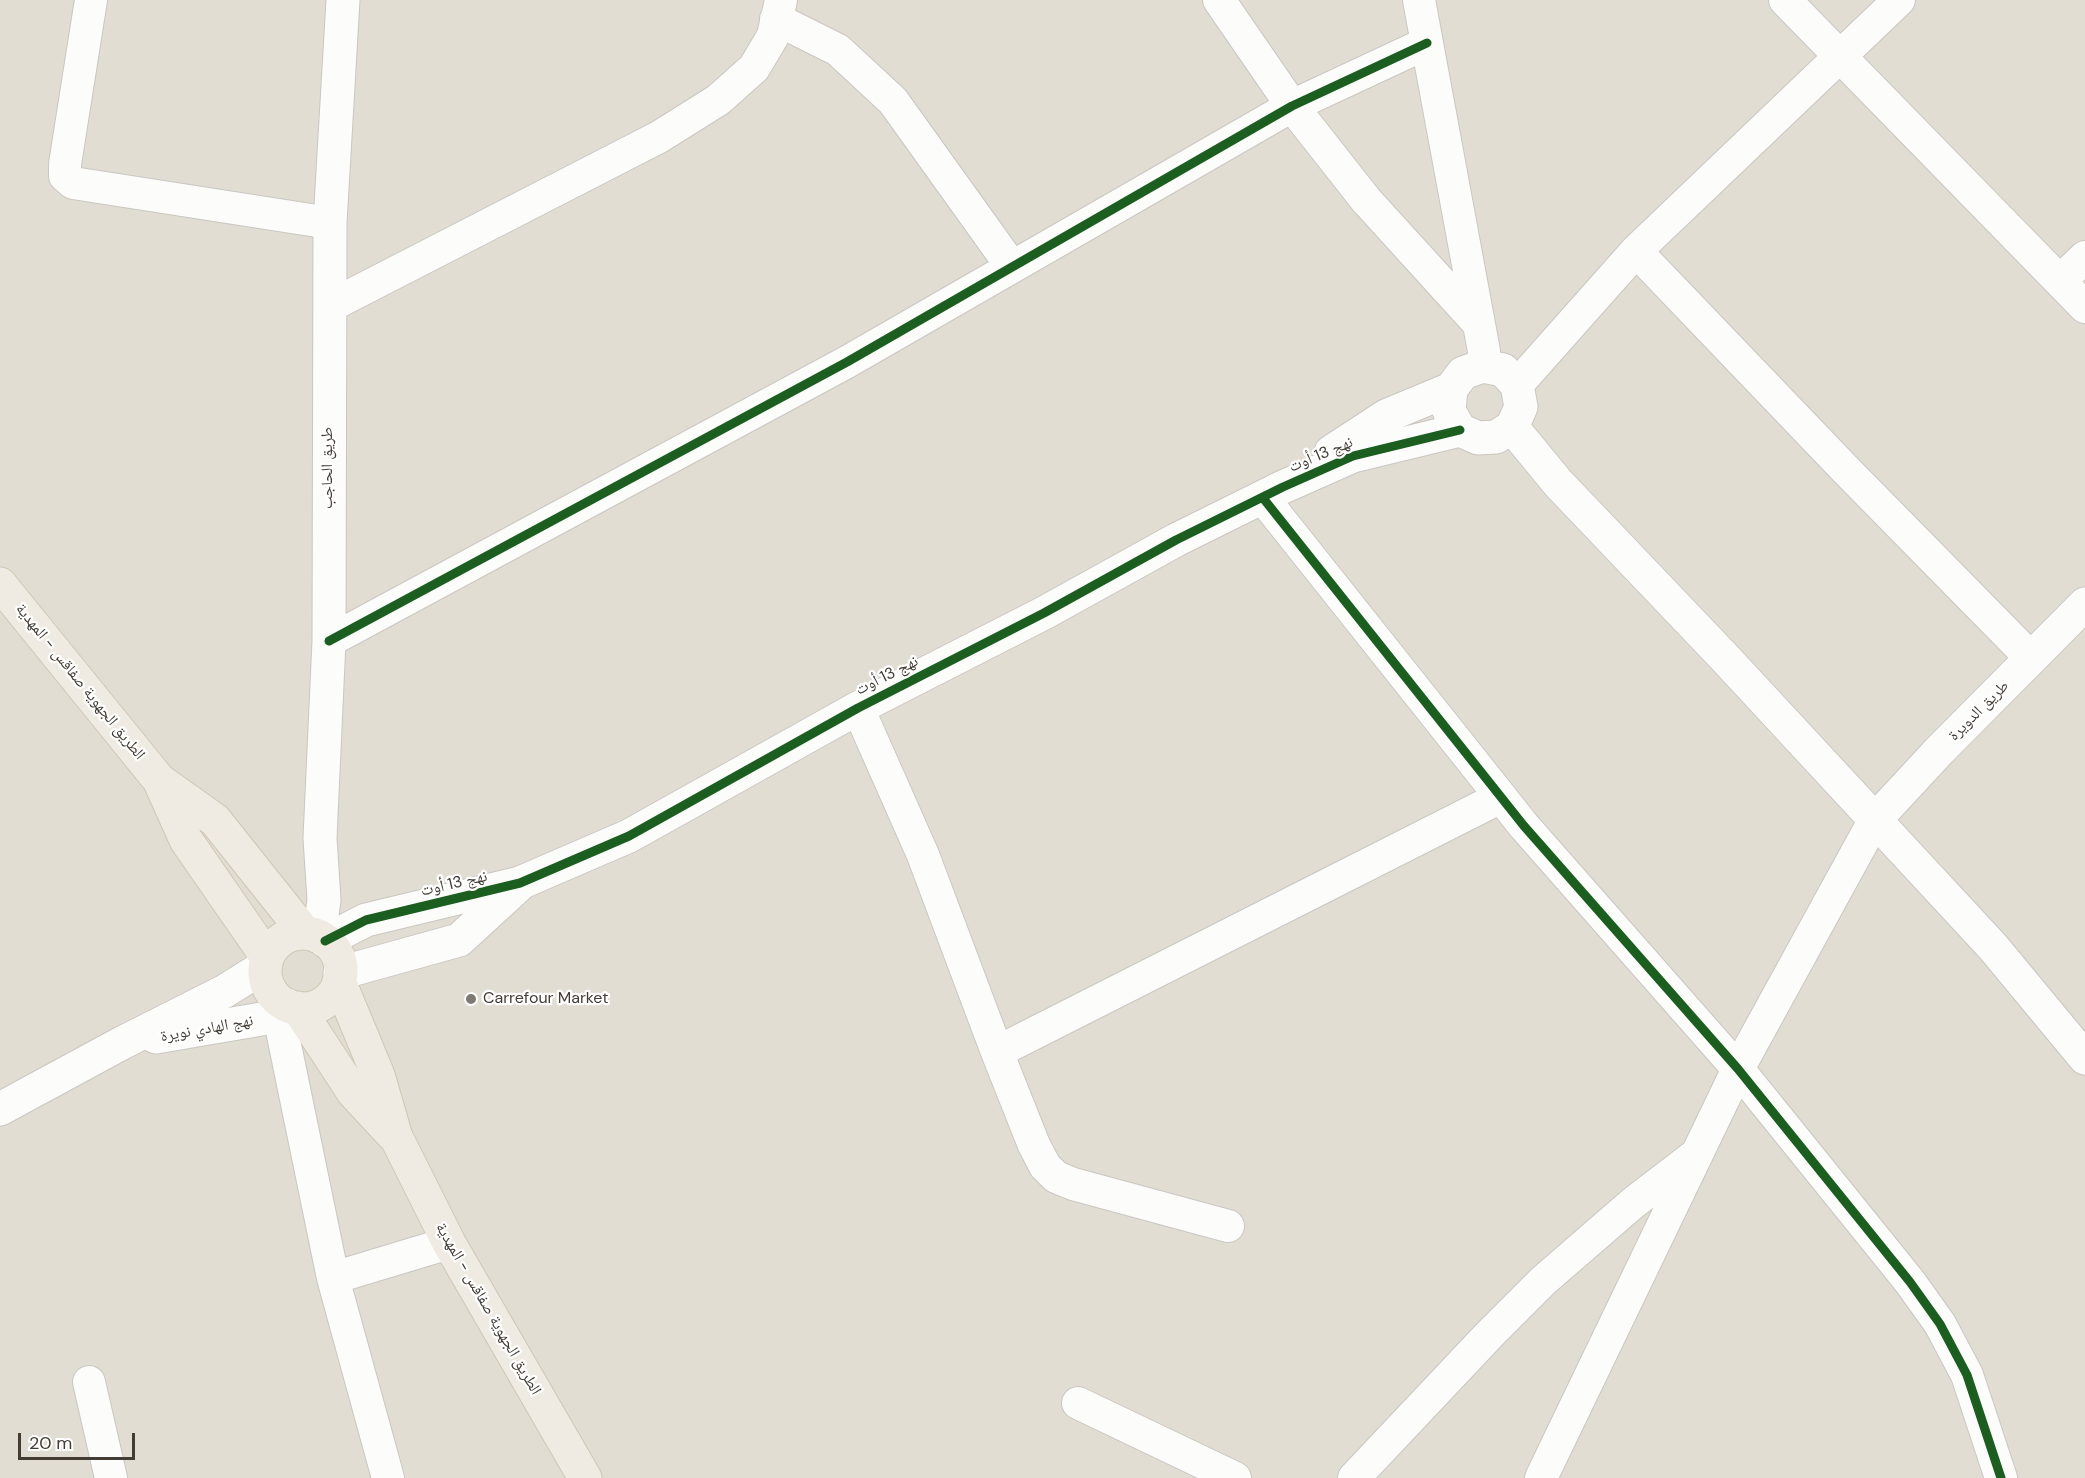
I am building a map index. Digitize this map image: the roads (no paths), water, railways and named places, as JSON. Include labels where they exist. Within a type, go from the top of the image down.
[{"type":"main road","name":"الطريق الجهوية صفاقس - المهدية","points":[[0,584],[159,780],[186,840],[266,961],[265,978],[270,989],[353,1092],[396,1137]]},
{"type":"main road","name":"الطريق الجهوية صفاقس - المهدية","points":[[159,780],[215,820],[317,937],[337,955],[340,977],[378,1075],[396,1137],[449,1243],[585,1478]]},
{"type":"main road","points":[[266,961],[274,946],[293,934],[317,937]]},
{"type":"main road","points":[[288,1010],[309,1008],[328,999],[340,977]]},
{"type":"street","points":[[91,0],[65,176],[73,183],[330,223]]},
{"type":"street","name":"طريق الحاجب","points":[[317,937],[324,900],[320,838],[329,641],[330,223],[343,0]]},
{"type":"street","points":[[1219,0],[1293,106],[1366,200],[1477,322]]},
{"type":"street","points":[[1419,0],[1484,351],[1483,366]]},
{"type":"street","points":[[1785,0],[2085,307]]},
{"type":"street","points":[[1517,385],[1636,251],[1899,0]]},
{"type":"street","points":[[330,306],[659,137],[718,100],[754,68],[772,36],[779,10],[837,50],[893,101],[1012,267]]},
{"type":"street","points":[[329,641],[847,362],[1293,106],[1427,43]]},
{"type":"street","points":[[1636,251],[1845,469],[2031,658]]},
{"type":"street","points":[[2060,281],[2085,257]]},
{"type":"street","points":[[1483,366],[1503,370],[1517,385],[1521,407],[1512,427],[1496,437],[1478,438],[1460,430],[1449,411],[1451,389],[1463,373],[1483,366]]},
{"type":"street","name":"نهج 13 أوت","points":[[1273,493],[1386,416],[1451,389]]},
{"type":"street","points":[[1512,427],[1558,483],[1725,658],[1993,947],[2085,1058]]},
{"type":"street","name":"نهج 13 أوت","points":[[317,937],[366,920],[520,883],[629,837],[858,708],[1044,613],[1176,540],[1353,456],[1460,430]]},
{"type":"street","points":[[1273,493],[1524,826],[1738,1069],[1910,1282],[1940,1324],[1967,1375],[2001,1478]]},
{"type":"street","name":"طريق الدويرة","points":[[1874,821],[1939,751],[2085,604]]},
{"type":"street","points":[[858,708],[923,855],[997,1052],[1034,1145],[1045,1166],[1056,1177],[1072,1184],[1228,1226]]},
{"type":"street","points":[[997,1052],[1501,797]]},
{"type":"street","points":[[1541,1478],[1738,1069],[1874,821]]},
{"type":"street","name":"نهج 13 أوت","points":[[340,977],[459,940],[520,883]]},
{"type":"street","name":"نهج الهادي نويرة","points":[[0,1109],[225,991],[266,961]]},
{"type":"street","points":[[288,1010],[333,1278],[388,1478]]},
{"type":"street","name":"نهج الهادي نويرة","points":[[122,1043],[288,1010]]},
{"type":"street","points":[[1354,1478],[1543,1281],[1633,1203],[1697,1154]]},
{"type":"street","points":[[333,1278],[449,1243]]},
{"type":"street","points":[[89,1382],[111,1478]]},
{"type":"street","points":[[1078,1403],[1235,1478]]},
{"type":"place","name":"Carrefour Market","points":[[471,999]]}]
